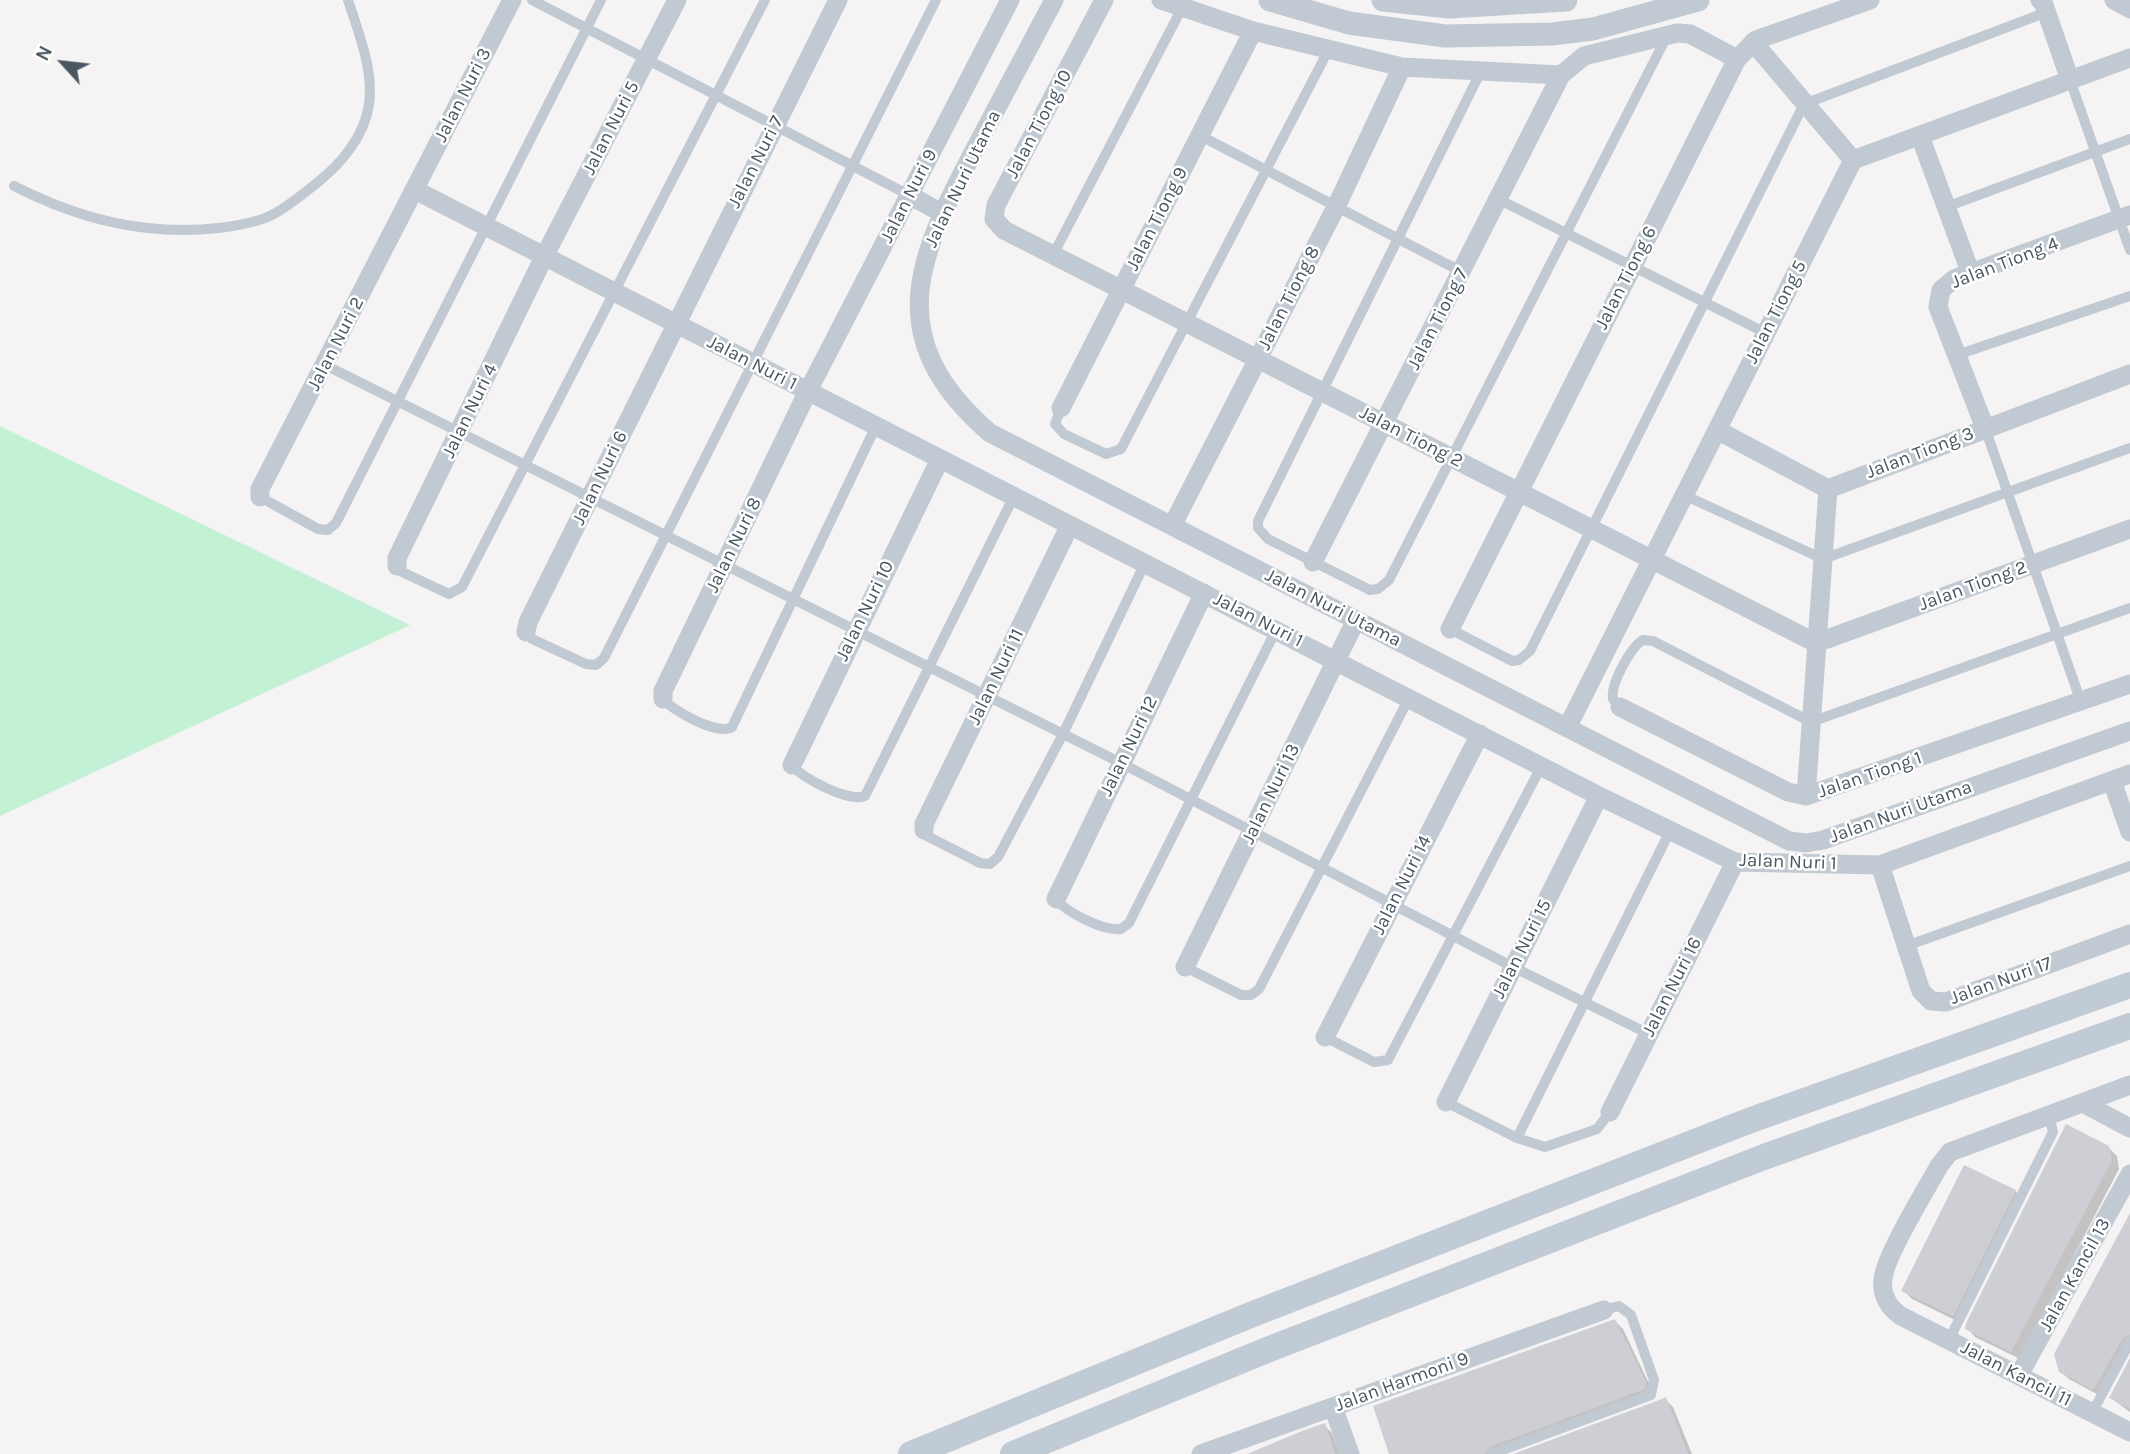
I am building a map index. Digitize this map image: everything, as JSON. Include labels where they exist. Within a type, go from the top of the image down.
[{"type":"main road","points":[[911,1454],[1253,1314],[1751,1120],[2130,985]]},
{"type":"main road","points":[[1013,1454],[1267,1350],[1764,1157],[2130,1026]]},
{"type":"street","name":"Jalan Nuri 3","points":[[415,190],[512,0]]},
{"type":"street","name":"Jalan Nuri 5","points":[[544,257],[677,0]]},
{"type":"street","name":"Jalan Nuri 7","points":[[674,324],[838,0]]},
{"type":"street","name":"Jalan Nuri 9","points":[[808,391],[1010,0]]},
{"type":"street","name":"Jalan Nuri Utama","points":[[1054,0],[942,213],[922,265],[919,293],[931,359],[945,386],[963,410],[989,433],[1782,838],[1806,843],[1823,840],[2130,731]]},
{"type":"street","points":[[1161,0],[1253,31],[1402,67],[1561,75],[1584,57],[1667,35],[1686,33],[1737,59]]},
{"type":"street","points":[[1270,0],[1349,23],[1445,36],[1552,34],[1593,29],[1698,0]]},
{"type":"street","points":[[1383,0],[1449,7],[1566,0]]},
{"type":"street","name":"Jalan Tiong 6","points":[[1450,629],[1737,59],[1753,42],[1870,0]]},
{"type":"street","points":[[2115,0],[2130,9]]},
{"type":"street","points":[[2043,6],[2070,80]]},
{"type":"street","name":"Jalan Tiong 10","points":[[1006,231],[995,219],[996,205],[1100,7]]},
{"type":"street","name":"Jalan Tiong 9","points":[[1061,408],[1253,31]]},
{"type":"street","points":[[1753,42],[1853,160],[2130,58]]},
{"type":"street","name":"Jalan Tiong 8","points":[[1172,526],[1336,207],[1402,67]]},
{"type":"street","name":"Jalan Tiong 7","points":[[1313,562],[1561,75]]},
{"type":"street","points":[[1920,136],[1971,274]]},
{"type":"street","name":"Jalan Tiong 5","points":[[1567,728],[1853,160]]},
{"type":"street","name":"Jalan Nuri 1","points":[[415,190],[1599,796],[1735,862],[1880,865],[2121,777]]},
{"type":"street","name":"Jalan Nuri 2","points":[[260,497],[260,489],[415,190]]},
{"type":"street","points":[[909,195],[942,213]]},
{"type":"street","name":"Jalan Tiong 4","points":[[1985,428],[1938,307],[1938,297],[1947,283],[2124,217]]},
{"type":"street","name":"Jalan Tiong 2","points":[[1006,231],[1816,643],[2130,529]]},
{"type":"street","name":"Jalan Nuri 4","points":[[397,566],[397,558],[544,257]]},
{"type":"street","name":"Jalan Nuri 6","points":[[526,632],[528,622],[674,324]]},
{"type":"street","name":"Jalan Tiong 3","points":[[1828,489],[2130,374]]},
{"type":"street","name":"Jalan Nuri 8","points":[[663,699],[663,691],[808,391]]},
{"type":"street","points":[[1717,430],[1828,489],[1807,796]]},
{"type":"street","name":"Jalan Nuri 10","points":[[792,765],[940,458]]},
{"type":"street","name":"Jalan Nuri 11","points":[[924,830],[924,824],[1070,525]]},
{"type":"street","name":"Jalan Nuri 12","points":[[1056,899],[1204,593]]},
{"type":"street","name":"Jalan Nuri 13","points":[[1185,967],[1356,620]]},
{"type":"street","name":"Jalan Tiong 1","points":[[1619,707],[1788,792],[1807,796],[2130,684]]},
{"type":"street","name":"Jalan Nuri 14","points":[[1325,1037],[1480,734]]},
{"type":"street","points":[[2121,777],[2130,832]]},
{"type":"street","name":"Jalan Nuri 15","points":[[1446,1102],[1599,796]]},
{"type":"street","name":"Jalan Nuri 16","points":[[1610,1112],[1735,862]]},
{"type":"street","name":"Jalan Nuri 17","points":[[1880,865],[1922,991],[1931,1001],[1938,1003],[2130,934]]},
{"type":"street","points":[[2049,1115],[2130,1085]]},
{"type":"street","points":[[2083,1103],[2130,1128]]},
{"type":"street","name":"Jalan Kancil 11","points":[[2049,1115],[1960,1147],[1942,1161],[1883,1276],[1887,1301],[1901,1316],[2130,1432]]},
{"type":"street","name":"Jalan Kancil 13","points":[[2019,1375],[2130,1174]]},
{"type":"street","name":"Jalan Harmoni 9","points":[[1201,1454],[1604,1310]]},
{"type":"street","points":[[1333,1407],[1350,1454]]},
{"type":"lane","points":[[14,186],[43,201],[94,219],[138,229],[192,230],[235,226],[269,217],[334,169],[360,133],[369,103],[367,69],[348,0]]},
{"type":"lane","points":[[532,0],[909,195]]},
{"type":"lane","points":[[260,497],[318,529],[333,527],[601,0]]},
{"type":"lane","points":[[397,566],[402,572],[444,593],[459,591],[765,0]]},
{"type":"lane","points":[[526,632],[532,639],[586,664],[600,662],[936,0]]},
{"type":"lane","points":[[1450,629],[1505,659],[1519,660],[1525,656],[1804,104],[2043,6]]},
{"type":"lane","points":[[1053,255],[1182,8]]},
{"type":"lane","points":[[1481,71],[1258,521],[1262,535],[1268,539],[1363,588],[1378,589],[1384,585],[1667,35]]},
{"type":"lane","points":[[1061,408],[1055,424],[1064,434],[1106,454],[1121,449],[1329,49]]},
{"type":"lane","points":[[2070,80],[2096,152],[2124,217],[2130,250]]},
{"type":"lane","points":[[1199,135],[1462,272]]},
{"type":"lane","points":[[1946,207],[2130,139]]},
{"type":"lane","points":[[1498,199],[1766,333]]},
{"type":"lane","points":[[1957,355],[2130,296]]},
{"type":"lane","points":[[326,365],[1121,763],[1513,967],[1649,1034]]},
{"type":"lane","points":[[663,699],[670,707],[717,730],[732,727],[876,426]]},
{"type":"lane","points":[[1985,428],[2081,702]]},
{"type":"lane","points":[[1684,495],[1823,559],[2130,448]]},
{"type":"lane","points":[[792,765],[798,773],[850,797],[864,796],[1014,496]]},
{"type":"lane","points":[[924,830],[927,836],[980,863],[994,861],[1063,734],[1145,563]]},
{"type":"lane","points":[[1619,707],[1613,699],[1613,688],[1639,642],[1648,640],[1811,722],[2130,608]]},
{"type":"lane","points":[[1056,899],[1062,906],[1111,929],[1125,927],[1276,630]]},
{"type":"lane","points":[[1185,967],[1241,995],[1256,993],[1409,698]]},
{"type":"lane","points":[[1325,1037],[1374,1062],[1388,1060],[1542,765]]},
{"type":"lane","points":[[1517,1138],[1670,831]]},
{"type":"lane","points":[[1906,946],[2130,866]]},
{"type":"lane","points":[[1446,1102],[1517,1138],[1535,1146],[1545,1147],[1597,1129],[1610,1112]]},
{"type":"lane","points":[[1949,1340],[2053,1132],[2049,1115]]},
{"type":"lane","points":[[1492,1454],[1651,1395],[1654,1381],[1631,1315],[1619,1306],[1604,1310]]},
{"type":"lane","points":[[2092,1413],[2130,1342]]},
{"type":"green space","points":[[0,426],[410,625],[0,816]]},
{"type":"building","points":[[2066,1124],[2109,1146],[2112,1160],[2011,1352],[1965,1329],[1966,1323]]},
{"type":"building","points":[[1964,1165],[2016,1190],[1953,1316],[1901,1291]]},
{"type":"building","points":[[2130,1213],[2130,1335],[2123,1338],[2093,1390],[2059,1372],[2054,1354]]},
{"type":"building","points":[[1615,1319],[1646,1382],[1645,1389],[1489,1447],[1485,1454],[1389,1454],[1373,1406]]},
{"type":"building","points":[[2130,1358],[2130,1409],[2109,1398]]},
{"type":"building","points":[[1666,1397],[1688,1454],[1513,1454],[1654,1402]]},
{"type":"building","points":[[1325,1423],[1335,1454],[1247,1454],[1302,1431]]}]
